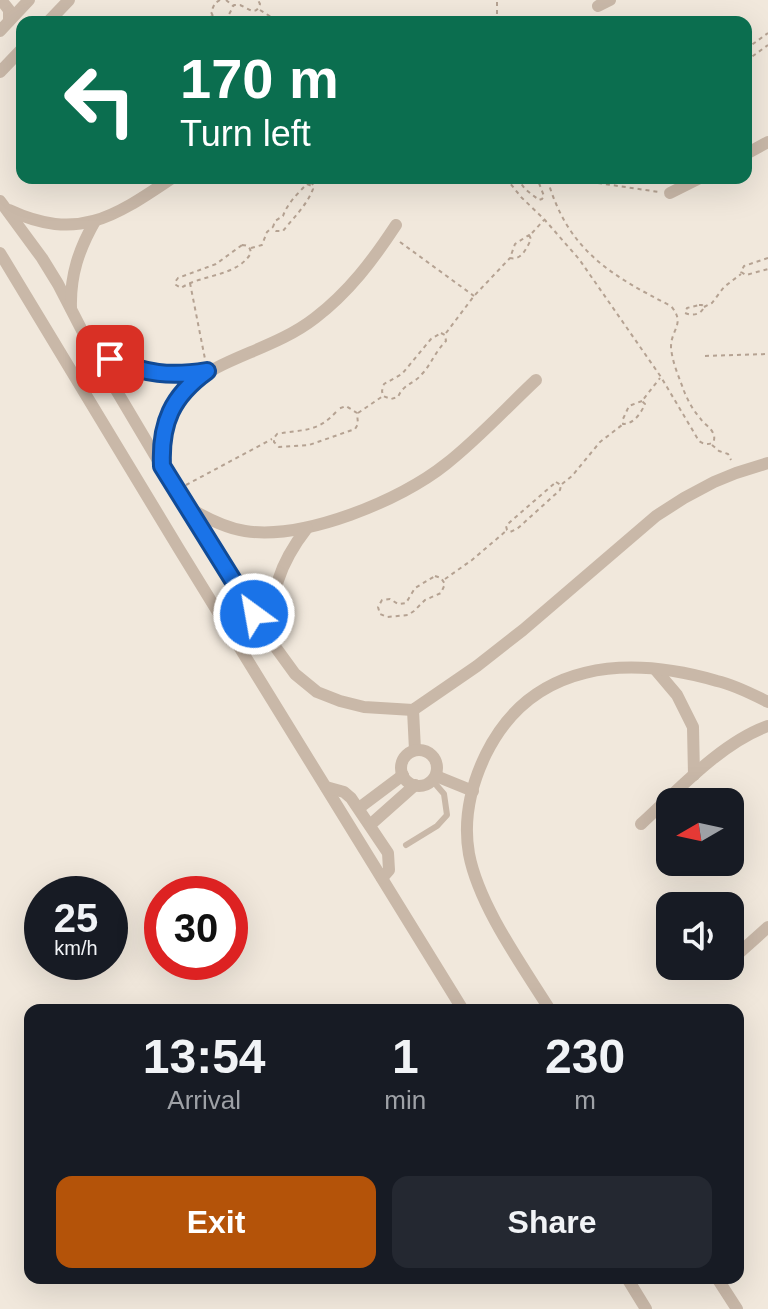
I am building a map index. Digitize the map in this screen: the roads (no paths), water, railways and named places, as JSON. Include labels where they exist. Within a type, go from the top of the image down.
[{"type":"street","points":[[1,0],[9,10],[5,26]]},
{"type":"street","points":[[5,26],[29,0]]},
{"type":"street","points":[[54,16],[69,0]]},
{"type":"street","points":[[0,72],[16,55]]},
{"type":"street","points":[[3,205],[50,224],[81,225],[135,201],[162,184]]},
{"type":"street","points":[[671,192],[688,184]]},
{"type":"street","points":[[3,205],[42,258],[185,506],[271,641],[295,674],[317,692],[340,701],[364,707],[413,710],[523,630],[656,516],[684,498],[736,473],[768,463]]},
{"type":"street","points":[[71,311],[75,264],[95,221]]},
{"type":"street","points":[[162,466],[161,448],[169,413],[190,384],[207,371],[270,344],[314,319],[360,276],[393,230]]},
{"type":"street","points":[[0,253],[170,536],[459,1004]]},
{"type":"street","points":[[90,346],[133,369],[156,374],[180,375],[207,371]]},
{"type":"street","points":[[185,506],[213,522],[243,531],[275,533],[307,528],[343,517],[379,503],[445,465],[536,380]]},
{"type":"street","points":[[271,641],[273,592],[292,547],[307,528]]},
{"type":"street","points":[[546,1004],[482,897],[469,854],[467,812],[478,770],[496,735],[519,708],[547,686],[581,673],[623,666],[675,671],[720,681],[768,702]]},
{"type":"street","points":[[655,669],[677,695],[693,727],[694,775]]},
{"type":"street","points":[[413,710],[415,750]]},
{"type":"street","points":[[641,824],[694,775],[752,731],[768,726]]},
{"type":"street","points":[[415,750],[431,753],[436,760],[434,778],[423,785],[408,782],[401,768],[408,753],[415,750]]},
{"type":"street","points":[[359,808],[403,775]]},
{"type":"street","points":[[434,778],[473,791]]},
{"type":"street","points":[[370,825],[415,785]]},
{"type":"street","points":[[326,787],[348,794],[388,853],[389,870],[382,878]]},
{"type":"street","points":[[744,949],[768,927]]},
{"type":"street","points":[[631,1284],[646,1309]]},
{"type":"street","points":[[721,1284],[737,1309]]},
{"type":"lane","points":[[406,845],[437,826],[447,815],[444,794],[434,778]]}]
